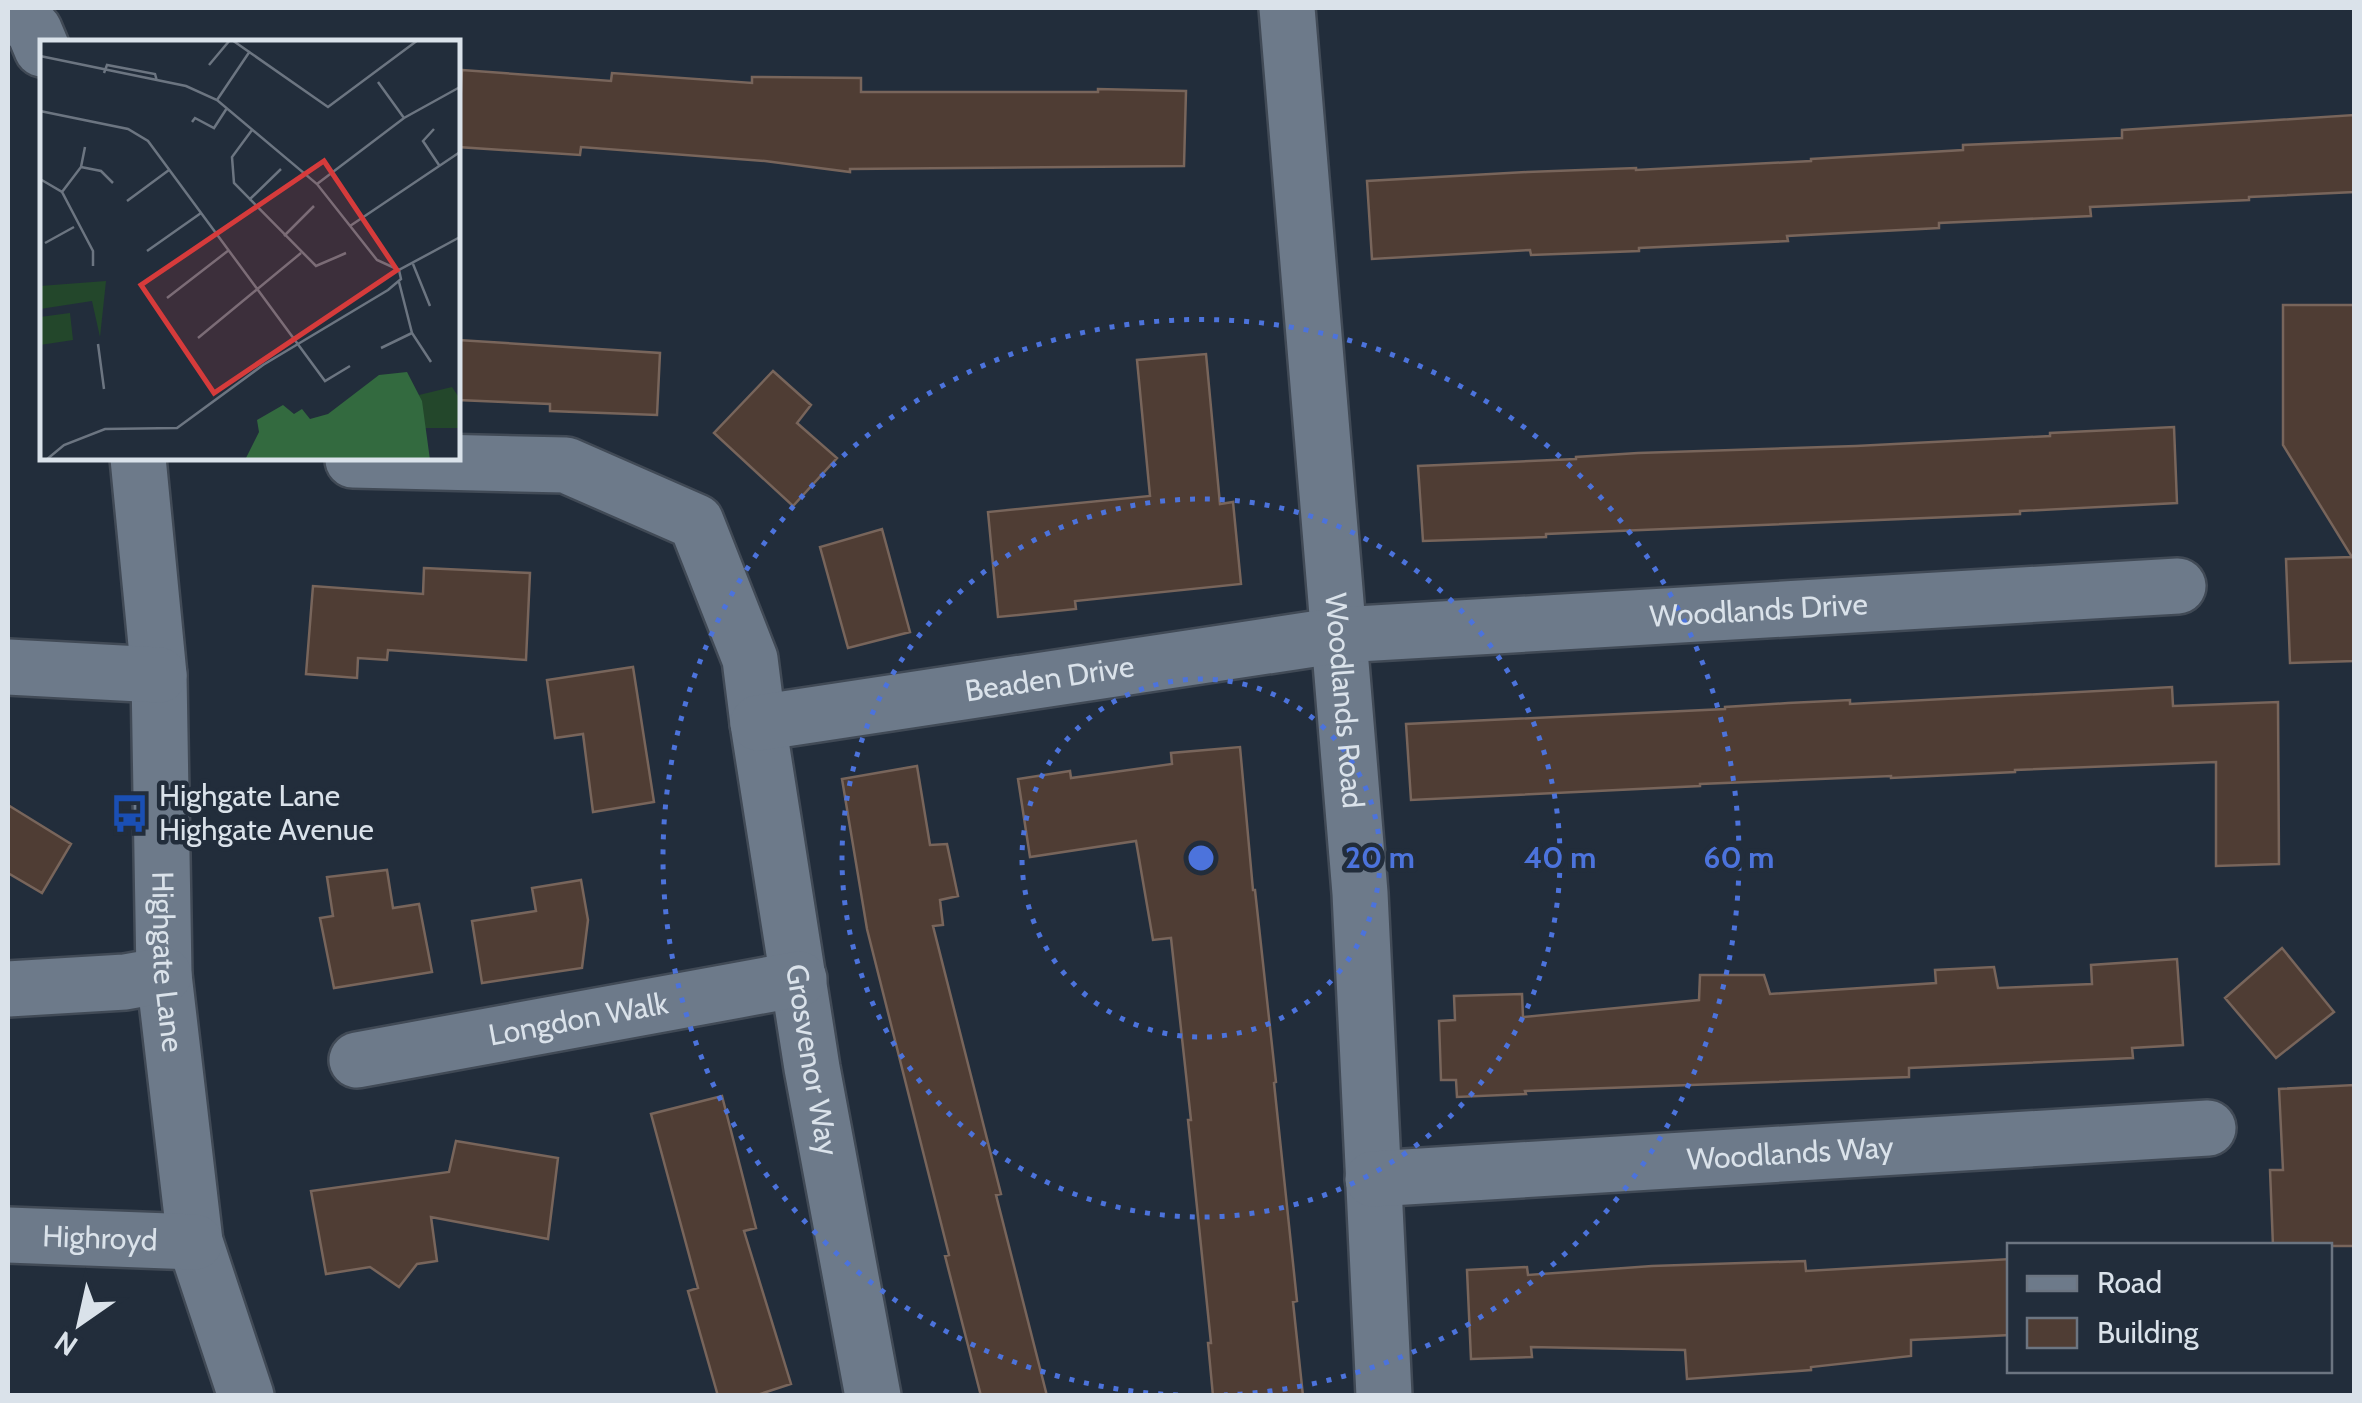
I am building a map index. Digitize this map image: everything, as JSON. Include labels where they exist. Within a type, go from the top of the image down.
[{"type":"street","points":[[10,8],[34,30],[40,44]]},
{"type":"street","name":"Woodlands Road","points":[[1287,8],[1360,893],[1384,1396]]},
{"type":"street","name":"Highgate Lane","points":[[138,460],[159,676],[164,975],[195,1242],[246,1396]]},
{"type":"street","name":"Grosvenor Way","points":[[354,460],[566,465],[696,522],[750,659],[812,1068],[873,1396]]},
{"type":"street","name":"Woodlands Drive","points":[[1340,635],[2178,586]]},
{"type":"street","name":"Beaden Drive","points":[[758,723],[1340,635]]},
{"type":"street","points":[[8,667],[159,676]]},
{"type":"street","points":[[8,989],[125,982],[164,975]]},
{"type":"street","name":"Longdon Walk","points":[[356,1060],[799,980]]},
{"type":"street","name":"Woodlands Way","points":[[1374,1179],[2208,1128]]},
{"type":"street","name":"Highroyd","points":[[8,1235],[195,1242]]},
{"type":"building","points":[[462,70],[611,81],[612,73],[752,83],[752,77],[861,78],[861,92],[1186,91],[1184,166],[850,172],[765,161],[581,147],[580,155],[460,147]]},
{"type":"building","points":[[2354,115],[2354,192],[2090,207],[2091,216],[1939,223],[1939,228],[1787,236],[1788,241],[1639,251],[1531,255],[1530,250],[1372,259],[1367,181],[1811,161],[1963,150],[1963,145],[2122,138],[2122,130]]},
{"type":"building","points":[[2283,305],[2354,305],[2354,661],[2290,663],[2286,559],[2352,557],[2283,445]]},
{"type":"building","points":[[460,340],[660,353],[657,415],[550,411],[550,404],[460,400]]},
{"type":"building","points":[[1206,354],[1220,504],[1233,502],[1241,584],[1075,601],[1076,609],[998,617],[988,512],[1150,496],[1137,360]]},
{"type":"building","points":[[773,371],[811,405],[797,423],[837,458],[793,506],[714,433]]},
{"type":"building","points":[[2174,427],[2177,503],[2020,514],[1423,541],[1418,466]]},
{"type":"building","points":[[882,529],[910,632],[848,648],[820,547]]},
{"type":"building","points":[[424,568],[530,573],[526,660],[388,650],[387,660],[358,658],[357,678],[306,674],[313,586],[423,594]]},
{"type":"building","points":[[633,667],[654,802],[593,812],[583,734],[555,738],[547,680]]},
{"type":"building","points":[[2172,687],[2173,706],[2278,702],[2279,864],[2216,866],[2216,762],[1411,800],[1406,724]]},
{"type":"building","points":[[1240,747],[1276,1082],[1303,1396],[1213,1396],[1191,1120],[1171,938],[1153,940],[1136,841],[1030,857],[1018,779],[1070,771],[1071,778],[1172,764],[1171,753]]},
{"type":"building","points":[[917,766],[930,845],[947,844],[958,896],[940,900],[943,925],[933,926],[1047,1396],[981,1396],[867,929],[842,779]]},
{"type":"building","points":[[8,805],[71,844],[42,893],[8,873]]},
{"type":"building","points":[[387,870],[393,908],[419,904],[432,972],[334,988],[320,918],[333,916],[327,877]]},
{"type":"building","points":[[581,880],[588,920],[582,968],[482,983],[472,921],[536,911],[532,888]]},
{"type":"building","points":[[2282,948],[2334,1012],[2276,1058],[2225,998]]},
{"type":"building","points":[[2177,959],[2183,1045],[2132,1048],[2133,1058],[1909,1068],[1909,1077],[1457,1097],[1456,1080],[1441,1080],[1439,1021],[1455,1020],[1454,996],[1522,994],[1523,1017],[1699,1000],[1700,975],[1764,975],[1770,994],[1936,983],[1935,970],[1994,967],[1998,988],[2092,984],[2091,965]]},
{"type":"building","points":[[2354,1085],[2354,1246],[2273,1243],[2270,1170],[2283,1170],[2279,1089]]},
{"type":"building","points":[[722,1096],[756,1228],[744,1231],[791,1384],[754,1396],[718,1396],[688,1291],[698,1288],[651,1114]]},
{"type":"building","points":[[456,1141],[558,1158],[548,1239],[431,1217],[437,1261],[417,1264],[399,1287],[370,1267],[326,1274],[311,1191],[449,1172]]},
{"type":"building","points":[[2007,1259],[2007,1335],[1911,1340],[1911,1356],[1811,1370],[1687,1379],[1685,1350],[1531,1347],[1532,1357],[1471,1359],[1467,1270],[1527,1267],[1528,1275],[1805,1261],[1806,1271]]},
{"type":"place","name":"Highgate Lane Highgate Avenue","points":[[129,813]]}]
